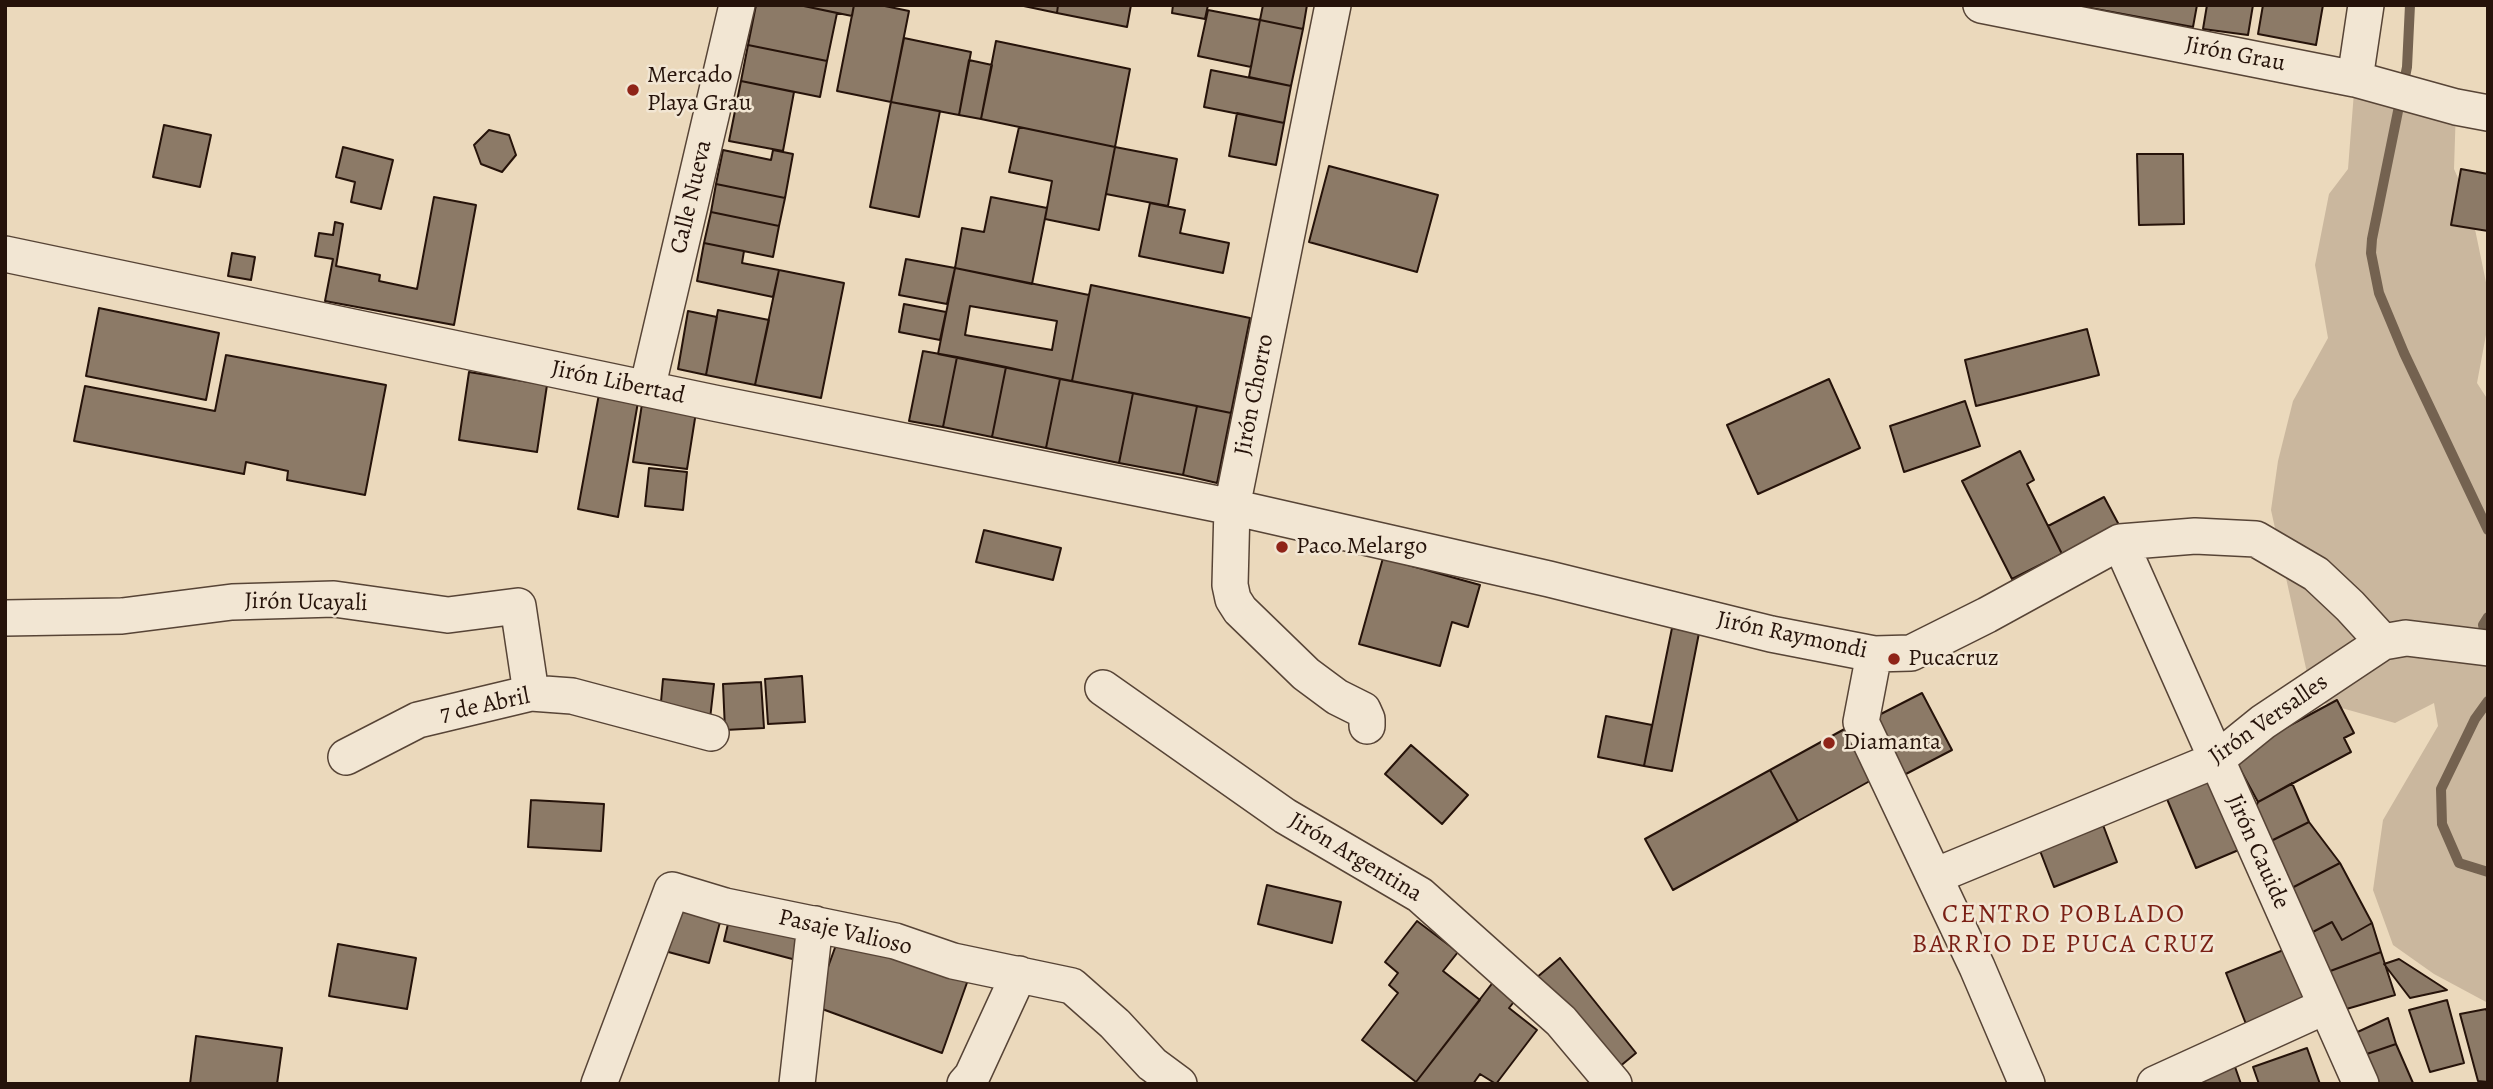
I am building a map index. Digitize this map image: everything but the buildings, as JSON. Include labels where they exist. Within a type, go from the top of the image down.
[{"type":"street","name":"Calle Nueva","points":[[647,388],[737,5]]},
{"type":"street","name":"Jirón Chorro","points":[[1333,5],[1232,507],[1230,585],[1233,599],[1240,610],[1306,674],[1337,697],[1363,710],[1367,726]]},
{"type":"street","name":"Jirón Grau","points":[[1981,5],[2355,79],[2472,110]]},
{"type":"street","points":[[2355,79],[2366,5]]},
{"type":"street","name":"Jirón Libertad","points":[[5,254],[1232,507]]},
{"type":"street","name":"Jirón Raymondi","points":[[1232,507],[1549,579],[1772,634],[1874,654],[1912,653],[2120,542],[2195,536],[2256,539],[2316,574],[2350,606],[2394,640]]},
{"type":"street","name":"Jirón Cauide","points":[[2120,542],[2361,1084]]},
{"type":"street","name":"Jirón Ucayali","points":[[5,618],[122,615],[232,602],[334,599],[448,615],[518,606],[531,693]]},
{"type":"street","points":[[2394,640],[2488,648]]},
{"type":"street","name":"Jirón Versalles","points":[[1935,876],[2216,760],[2263,722],[2394,640]]},
{"type":"street","points":[[1874,654],[1861,722],[1935,876],[2027,1084]]},
{"type":"street","name":"Jirón Argentina","points":[[1103,688],[1285,816],[1420,894],[1561,1021],[1614,1084]]},
{"type":"street","name":"7 de Abril","points":[[346,757],[418,720],[531,693],[572,696],[711,733]]},
{"type":"street","name":"Pasaje Valioso","points":[[599,1084],[671,890],[725,906],[895,942],[953,961],[1072,986],[1115,1024],[1152,1065],[1179,1084]]},
{"type":"street","points":[[797,1084],[815,924]]},
{"type":"street","points":[[965,1084],[972,1076],[1019,974]]},
{"type":"street","points":[[2155,1084],[2326,1006]]},
{"type":"shaded area","points":[[2355,79],[2456,107],[2454,169],[2470,205],[2488,292],[2488,324],[2477,383],[2488,400],[2488,1003],[2434,974],[2393,945],[2373,890],[2383,820],[2438,726],[2434,703],[2395,723],[2313,700],[2271,510],[2278,461],[2293,401],[2328,338],[2315,265],[2329,194],[2348,169]]},
{"type":"waterway","points":[[2410,5],[2407,67],[2371,253],[2379,293],[2404,353],[2488,530]]},
{"type":"waterway","points":[[2487,643],[2483,625],[2488,617]]},
{"type":"waterway","points":[[2488,701],[2475,719],[2441,789],[2442,824],[2459,863],[2488,872]]},
{"type":"place","name":"Mercado Playa Grau","points":[[633,90]]},
{"type":"place","name":"Paco Melargo","points":[[1282,547]]},
{"type":"place","name":"Pucacruz","points":[[1894,659]]},
{"type":"place","name":"Diamanta","points":[[1829,743]]},
{"type":"district","name":"CENTRO POBLADO BARRIO DE PUCA CRUZ","points":[[2064,931]]}]
